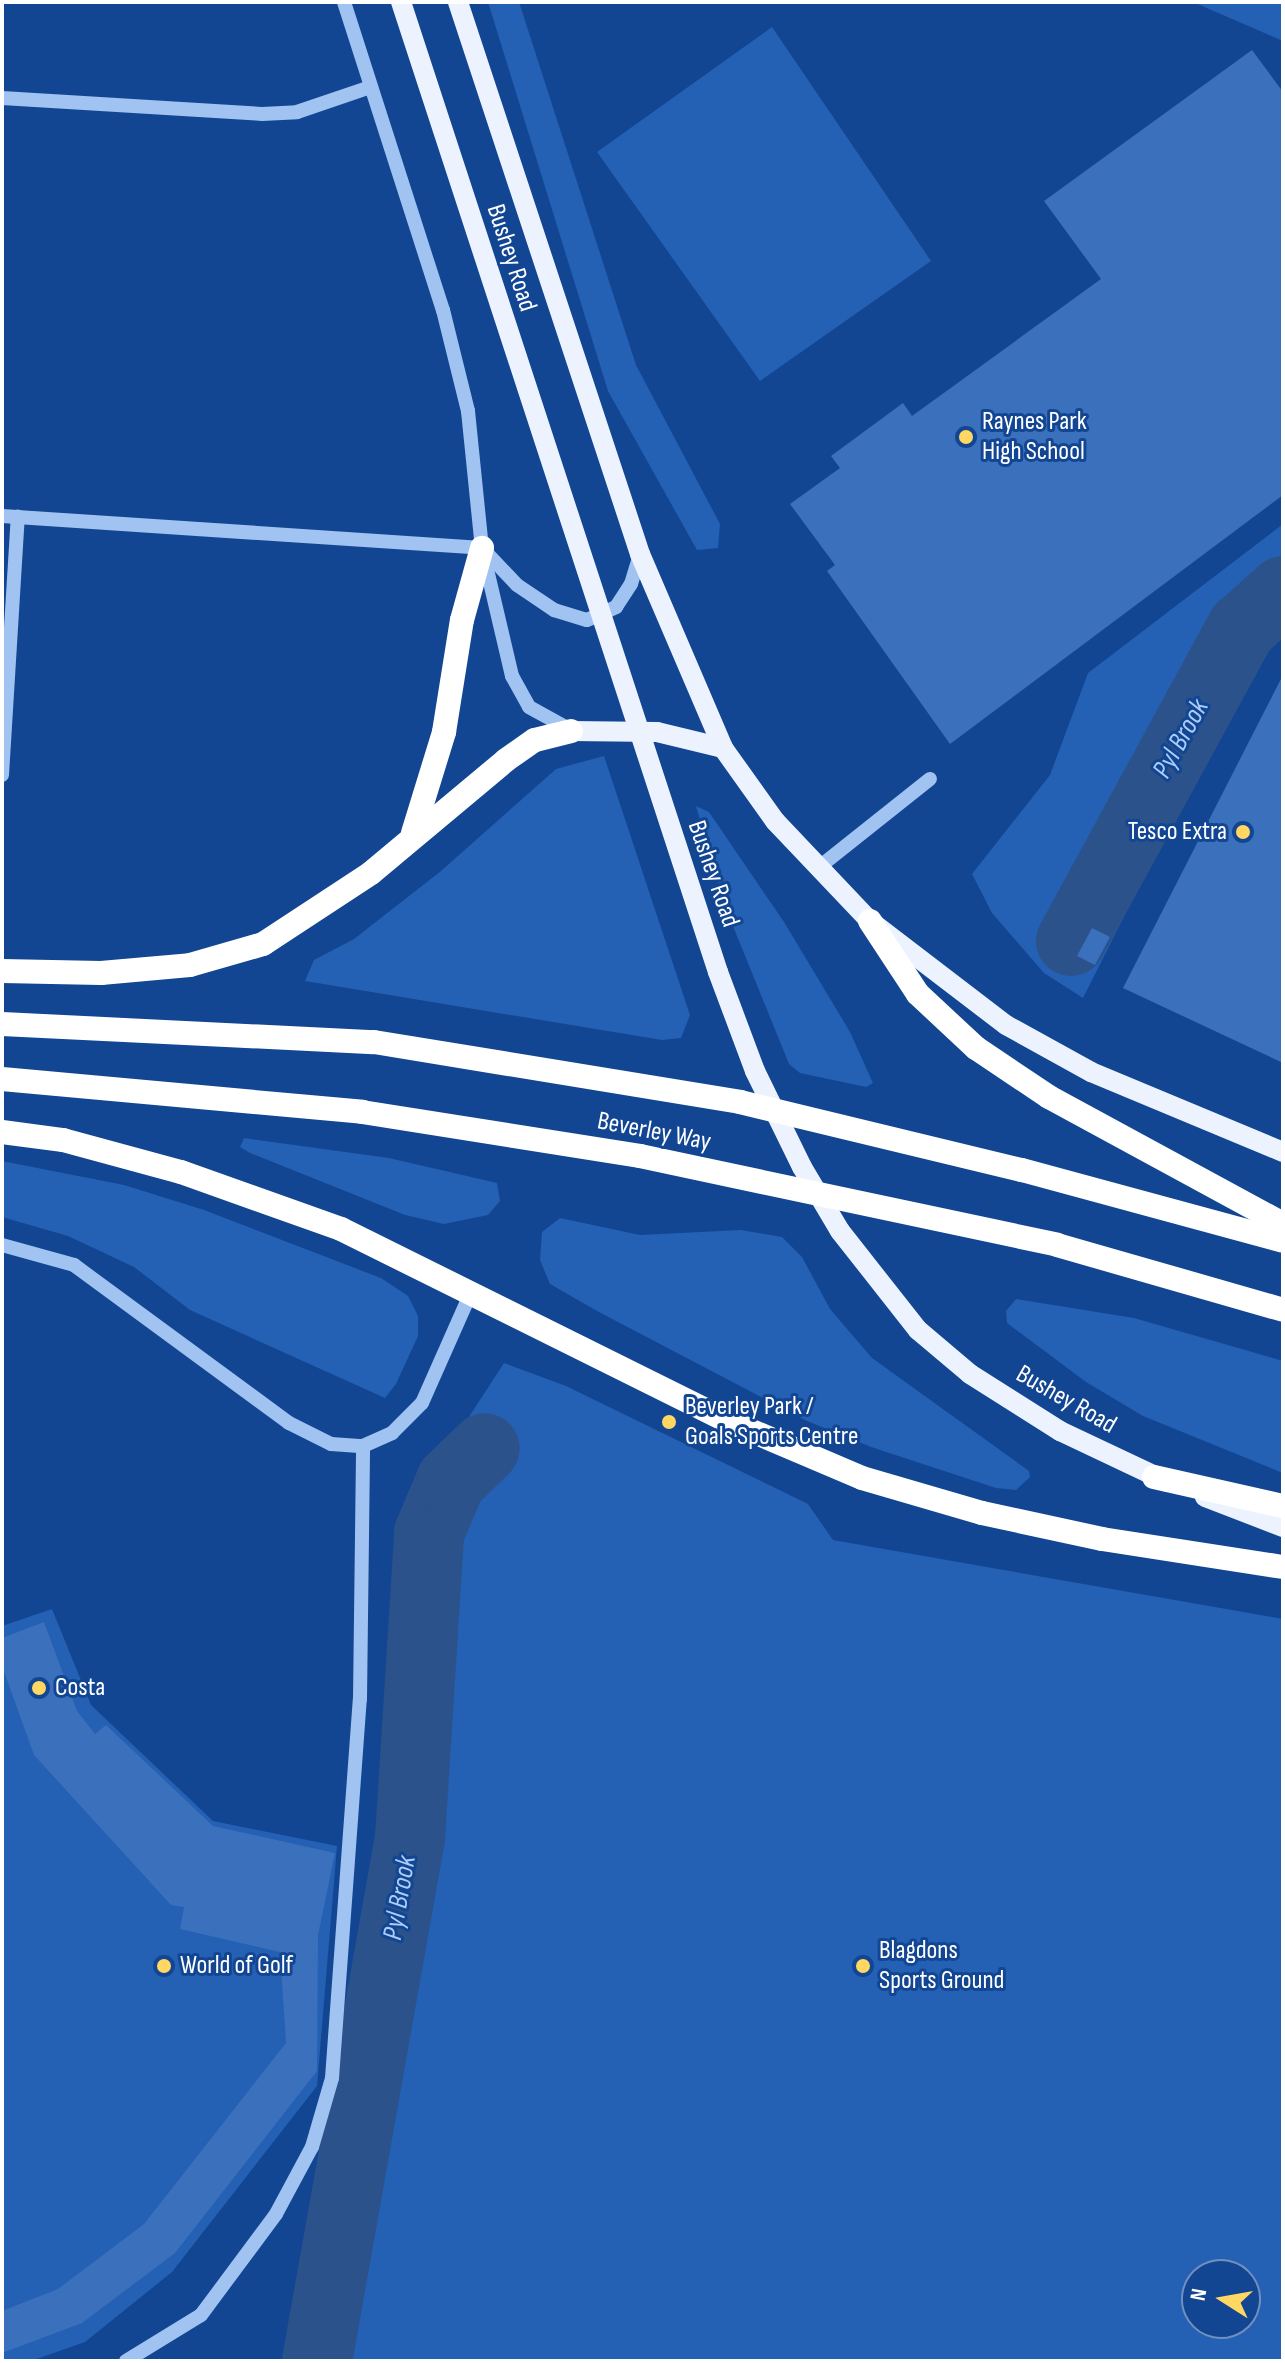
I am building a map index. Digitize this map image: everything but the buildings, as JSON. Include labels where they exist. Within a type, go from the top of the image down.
[{"type":"highway","points":[[413,833],[444,732],[462,620],[482,548]]},
{"type":"highway","points":[[2,971],[101,973],[190,965],[248,949],[300,924],[371,873],[413,833],[535,740],[571,731]]},
{"type":"highway","points":[[870,921],[918,994],[976,1048],[1049,1097],[1283,1224]]},
{"type":"highway","name":"Beverley Way","points":[[2,1024],[374,1042],[740,1102],[1022,1170],[1283,1241]]},
{"type":"highway","name":"Beverley Way","points":[[2,1079],[362,1112],[640,1156],[1057,1245],[1283,1310]]},
{"type":"highway","points":[[2,1132],[63,1140],[181,1172],[341,1229],[472,1290],[726,1420],[862,1478],[982,1513],[1102,1539],[1283,1567]]},
{"type":"highway","points":[[1154,1477],[1283,1506]]},
{"type":"main road","name":"Bushey Road","points":[[401,2],[622,684],[755,1071],[840,1231],[901,1310],[970,1374],[1060,1431],[1154,1477],[1283,1527]]},
{"type":"main road","name":"Bushey Road","points":[[458,2],[640,554],[723,748]]},
{"type":"main road","points":[[571,731],[657,732],[723,748],[775,821],[870,921],[1006,1025],[1091,1072],[1283,1152]]},
{"type":"street","points":[[344,2],[443,310],[464,396],[479,487],[482,548],[521,696],[544,718],[571,731]]},
{"type":"street","points":[[2,98],[262,114],[297,112],[371,87]]},
{"type":"street","points":[[2,516],[482,548],[517,585],[554,610],[587,620],[616,607],[631,584],[640,554]]},
{"type":"street","points":[[2,775],[18,516]]},
{"type":"street","points":[[818,868],[930,779]]},
{"type":"street","points":[[2,1245],[74,1265],[289,1423],[331,1444],[363,1446],[392,1433],[422,1403],[472,1290]]},
{"type":"street","points":[[126,2361],[201,2315],[276,2214],[312,2147],[332,2078],[360,1699],[363,1446]]},
{"type":"shaded area","points":[[488,2],[519,2],[636,365],[720,524],[718,548],[697,550],[608,391]]},
{"type":"shaded area","points":[[1193,2],[1283,2],[1283,41]]},
{"type":"shaded area","points":[[772,27],[931,261],[760,381],[597,152]]},
{"type":"shaded area","points":[[1283,524],[1283,619],[1264,638],[1083,998],[1044,973],[992,913],[972,874],[1050,775],[1088,673]]},
{"type":"shaded area","points":[[604,756],[690,1015],[681,1038],[662,1040],[305,981],[314,960],[354,939],[441,871],[556,769]]},
{"type":"shaded area","points":[[696,806],[709,812],[784,922],[850,1032],[873,1083],[866,1087],[800,1073],[789,1064],[724,904]]},
{"type":"shaded area","points":[[244,1138],[389,1158],[497,1183],[500,1201],[488,1215],[444,1224],[405,1215],[250,1153],[240,1147]]},
{"type":"shaded area","points":[[2,1161],[124,1185],[204,1210],[381,1278],[408,1296],[418,1316],[418,1336],[396,1384],[385,1398],[190,1310],[134,1267],[68,1236],[2,1217]]},
{"type":"shaded area","points":[[560,1218],[640,1235],[741,1230],[782,1237],[802,1257],[830,1309],[872,1358],[1029,1471],[1030,1477],[1016,1490],[996,1488],[871,1447],[807,1421],[597,1311],[550,1284],[540,1260],[542,1232]]},
{"type":"shaded area","points":[[1016,1299],[1134,1318],[1283,1361],[1283,1473],[1143,1416],[1086,1382],[1007,1323],[1006,1311]]},
{"type":"shaded area","name":"Blagdons Sports Ground","points":[[504,1363],[566,1386],[808,1504],[833,1540],[1283,1619],[1283,2361],[289,2361],[304,2347],[352,2171],[390,1934],[411,1506]]},
{"type":"shaded area","name":"World of Golf","points":[[52,1609],[91,1705],[213,1821],[337,1846],[317,2086],[172,2272],[85,2342],[31,2361],[2,2361],[2,1626]]},
{"type":"waterway","name":"Pyl Brook","points":[[1071,941],[1242,628],[1283,591]]},
{"type":"waterway","name":"Pyl Brook","points":[[317,2361],[410,1838],[429,1533],[451,1481],[485,1448]]},
{"type":"place","name":"Raynes Park High School","points":[[966,437]]},
{"type":"place","name":"Tesco Extra","points":[[1243,832]]},
{"type":"place","name":"Beverley Park / Goals Sports Centre","points":[[669,1422]]},
{"type":"place","name":"Costa","points":[[39,1688]]},
{"type":"place","name":"World of Golf","points":[[164,1966]]},
{"type":"place","name":"Blagdons Sports Ground","points":[[863,1966]]}]
